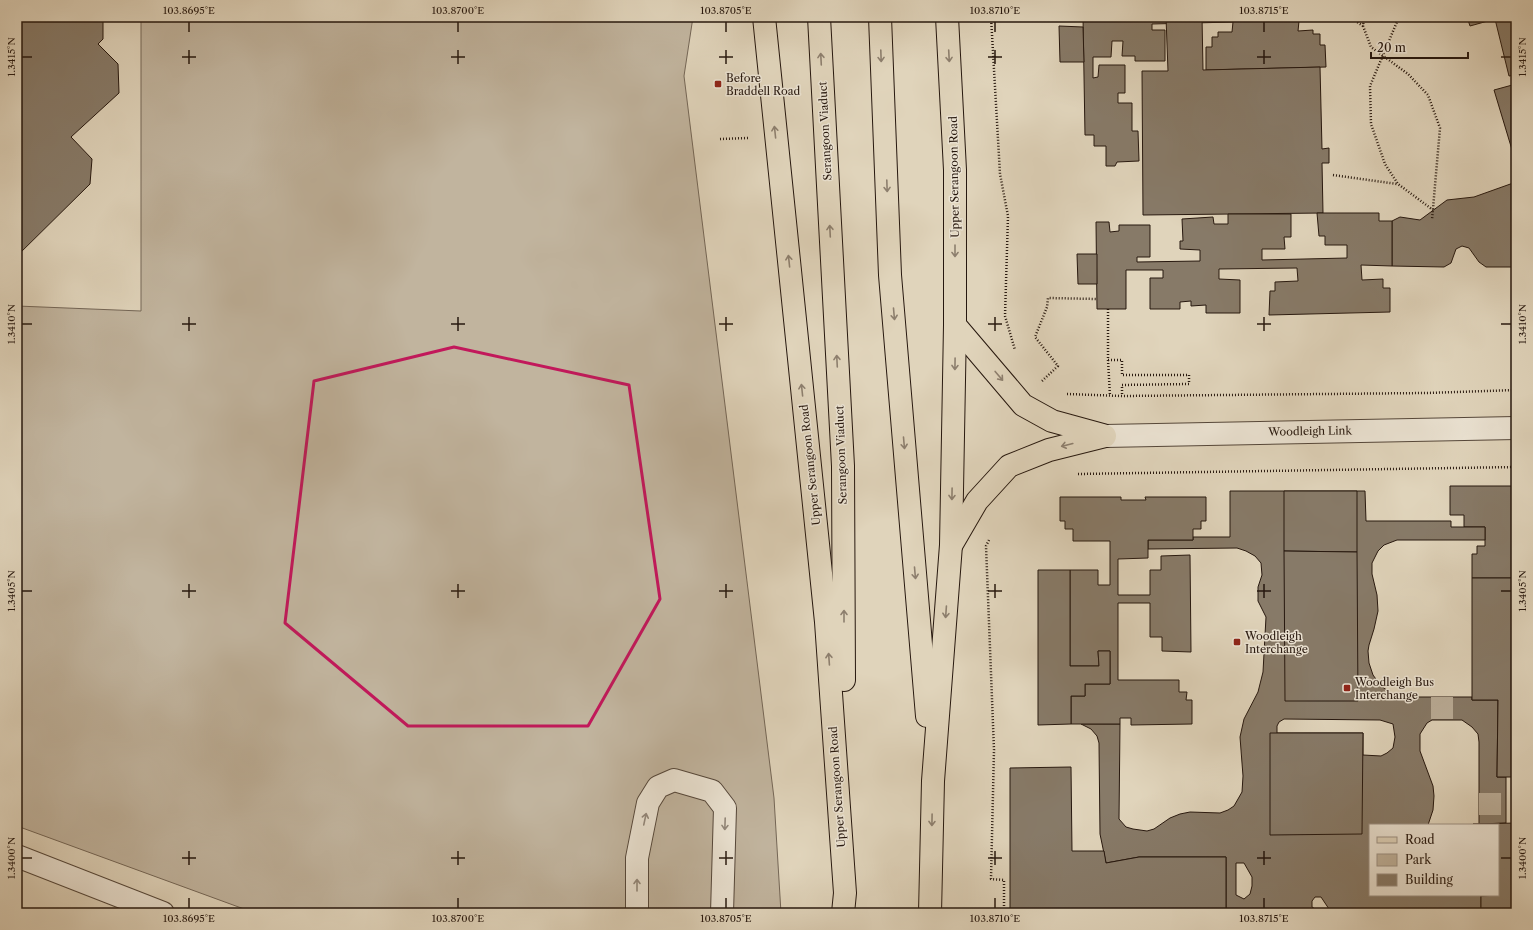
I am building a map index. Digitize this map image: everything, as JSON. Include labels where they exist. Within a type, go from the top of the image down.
[{"type":"main road","name":"Upper Serangoon Road","points":[[764,17],[826,622],[844,903]]},
{"type":"main road","name":"Serangoon Viaduct","points":[[819,17],[843,466],[844,903]]},
{"type":"main road","points":[[880,17],[890,275],[933,781]]},
{"type":"main road","name":"Upper Serangoon Road","points":[[930,913],[933,781],[951,545],[955,325],[955,170],[947,17]]},
{"type":"main road","points":[[955,325],[1023,405],[1052,421],[1105,436]]},
{"type":"main road","points":[[951,545],[977,501],[1009,466],[1049,450],[1105,436]]},
{"type":"street","name":"Woodleigh Link","points":[[1105,436],[1516,428]]},
{"type":"street","points":[[637,913],[637,858],[648,803],[658,787],[674,780],[712,791],[725,808],[722,913]]},
{"type":"street","points":[[17,856],[163,913]]},
{"type":"path","points":[[991,17],[1000,174],[1008,216],[1005,316],[1016,355]]},
{"type":"path","points":[[1350,17],[1363,26]]},
{"type":"path","points":[[1364,17],[1363,26],[1371,46],[1408,74],[1428,95],[1440,128],[1432,220]]},
{"type":"path","points":[[1399,17],[1370,86],[1371,124],[1385,164],[1398,184],[1432,210]]},
{"type":"path","points":[[1333,175],[1398,184]]},
{"type":"path","points":[[1042,381],[1058,366],[1035,337],[1047,307],[1048,298],[1097,299]]},
{"type":"path","points":[[1108,309],[1110,396]]},
{"type":"path","points":[[1108,360],[1122,360],[1122,375],[1189,375],[1189,384],[1122,384],[1122,396]]},
{"type":"path","points":[[1037,376],[1048,386]]},
{"type":"path","points":[[1062,394],[1122,396],[1427,393],[1516,390]]},
{"type":"path","points":[[1077,474],[1516,467]]},
{"type":"path","points":[[991,533],[986,546],[994,750],[991,880],[1004,880],[1004,913]]},
{"type":"highlighted area","points":[[454,347],[629,385],[660,599],[588,726],[408,726],[285,623],[314,381]]},
{"type":"green space","points":[[141,17],[693,17],[684,76],[774,798],[781,913],[255,913],[17,826],[17,306],[141,311]]},
{"type":"building","points":[[17,17],[103,17],[103,39],[98,44],[118,64],[119,93],[71,137],[92,159],[90,184],[17,256]]},
{"type":"building","points":[[1083,17],[1280,17],[1280,20],[1299,21],[1298,31],[1313,30],[1313,34],[1320,34],[1320,45],[1325,45],[1326,67],[1206,70],[1206,47],[1212,47],[1212,37],[1218,37],[1218,32],[1232,32],[1233,22],[1152,24],[1152,30],[1165,30],[1165,61],[1135,61],[1135,56],[1122,56],[1123,41],[1112,41],[1111,57],[1093,57],[1093,78],[1098,77],[1099,65],[1125,65],[1125,93],[1118,93],[1118,103],[1132,103],[1132,131],[1138,131],[1139,161],[1117,162],[1115,166],[1106,166],[1106,146],[1094,146],[1094,135],[1085,135]]},
{"type":"building","points":[[1166,17],[1202,17],[1203,70],[1320,67],[1322,149],[1329,148],[1329,163],[1322,163],[1323,213],[1143,215],[1142,71],[1168,71]]},
{"type":"building","points":[[1467,17],[1516,17],[1516,75],[1509,76],[1495,19],[1470,26]]},
{"type":"building","points":[[1059,26],[1083,27],[1084,62],[1060,62]]},
{"type":"building","points":[[1516,84],[1516,163],[1494,90]]},
{"type":"building","points":[[1516,182],[1516,267],[1486,267],[1479,262],[1469,248],[1462,246],[1456,249],[1451,263],[1444,267],[1392,266],[1392,221],[1400,217],[1420,220],[1447,200],[1474,197]]},
{"type":"building","points":[[1317,213],[1379,213],[1379,221],[1392,221],[1392,266],[1361,265],[1362,280],[1383,279],[1383,288],[1390,288],[1390,312],[1269,315],[1270,291],[1275,291],[1275,282],[1298,281],[1297,268],[1219,269],[1219,279],[1240,280],[1240,313],[1206,313],[1206,305],[1191,306],[1191,301],[1180,302],[1180,309],[1150,309],[1150,278],[1163,278],[1163,270],[1126,270],[1126,309],[1097,309],[1096,222],[1109,222],[1110,232],[1119,231],[1119,225],[1150,225],[1150,257],[1137,257],[1137,262],[1200,261],[1200,250],[1180,249],[1180,241],[1183,241],[1182,219],[1213,217],[1214,224],[1228,224],[1228,214],[1291,214],[1291,237],[1284,237],[1285,249],[1262,249],[1262,260],[1347,258],[1347,245],[1325,245],[1325,236],[1319,236]]},
{"type":"building","points":[[1077,254],[1097,254],[1097,284],[1078,284]]},
{"type":"building","points":[[1450,486],[1516,486],[1516,578],[1472,578],[1472,554],[1477,554],[1477,546],[1485,546],[1485,527],[1464,527],[1464,515],[1450,515]]},
{"type":"building","name":"Woodleigh Bus Interchange","points":[[1230,491],[1365,491],[1366,521],[1451,521],[1451,527],[1485,527],[1485,540],[1397,540],[1384,545],[1378,551],[1372,563],[1372,574],[1377,595],[1378,611],[1368,651],[1369,663],[1373,675],[1381,686],[1391,693],[1406,697],[1472,697],[1472,700],[1498,700],[1497,777],[1506,777],[1506,823],[1479,824],[1478,734],[1472,727],[1462,720],[1432,720],[1427,723],[1420,734],[1420,751],[1433,786],[1434,796],[1433,810],[1428,824],[1369,824],[1369,896],[1481,896],[1481,913],[1335,913],[1329,909],[1321,897],[1315,897],[1312,901],[1312,907],[1315,909],[1316,913],[1226,913],[1226,857],[1139,857],[1106,863],[1100,834],[1099,743],[1097,736],[1091,729],[1081,724],[1120,724],[1119,819],[1126,827],[1147,831],[1154,829],[1170,818],[1180,814],[1190,812],[1220,813],[1234,806],[1242,792],[1243,776],[1240,737],[1244,719],[1258,692],[1263,672],[1266,617],[1258,601],[1258,587],[1262,575],[1261,563],[1255,556],[1237,548],[1148,549],[1148,540],[1193,540],[1193,537],[1230,537]],"holes":[[[1284,719],[1380,720],[1393,724],[1395,737],[1393,748],[1381,756],[1363,755],[1363,733],[1277,733],[1277,726],[1279,722]],[[1236,863],[1244,863],[1252,877],[1250,894],[1244,899],[1236,895]]]},
{"type":"building","points":[[1284,491],[1357,491],[1357,552],[1284,551]]},
{"type":"building","points":[[1060,497],[1121,497],[1121,500],[1146,500],[1145,497],[1206,497],[1206,521],[1201,521],[1201,529],[1193,529],[1193,540],[1148,540],[1148,558],[1118,559],[1118,595],[1150,595],[1150,570],[1161,570],[1161,556],[1190,555],[1191,652],[1162,651],[1162,637],[1150,637],[1150,603],[1118,603],[1118,680],[1179,680],[1179,692],[1187,692],[1186,700],[1192,700],[1192,724],[1131,725],[1131,718],[1120,718],[1120,724],[1071,724],[1071,696],[1085,696],[1085,684],[1110,684],[1110,651],[1098,651],[1099,666],[1070,666],[1070,570],[1098,570],[1098,585],[1110,585],[1110,541],[1073,541],[1073,529],[1065,529],[1065,521],[1060,521]]},
{"type":"building","points":[[1284,551],[1357,552],[1358,701],[1285,701]]},
{"type":"building","points":[[1038,570],[1070,570],[1070,666],[1099,666],[1098,651],[1110,651],[1110,684],[1085,684],[1085,696],[1071,696],[1071,724],[1038,725]]},
{"type":"building","points":[[1472,578],[1516,578],[1516,777],[1497,777],[1498,700],[1472,700]]},
{"type":"building","points":[[1270,733],[1363,733],[1362,834],[1270,835]]},
{"type":"building","points":[[1071,767],[1072,851],[1104,851],[1106,863],[1139,857],[1226,857],[1226,913],[1010,913],[1010,768]]},
{"type":"building","points":[[1516,823],[1516,913],[1481,913],[1481,896],[1499,896],[1499,824],[1473,824]]},
{"type":"tunnel","points":[[1442,697],[1442,720]]},
{"type":"tunnel","points":[[1479,804],[1506,804]]},
{"type":"place","name":"Before Braddell Road","points":[[718,84]]},
{"type":"place","name":"Woodleigh Interchange","points":[[1237,642]]},
{"type":"place","name":"Woodleigh Bus Interchange","points":[[1347,688]]}]
